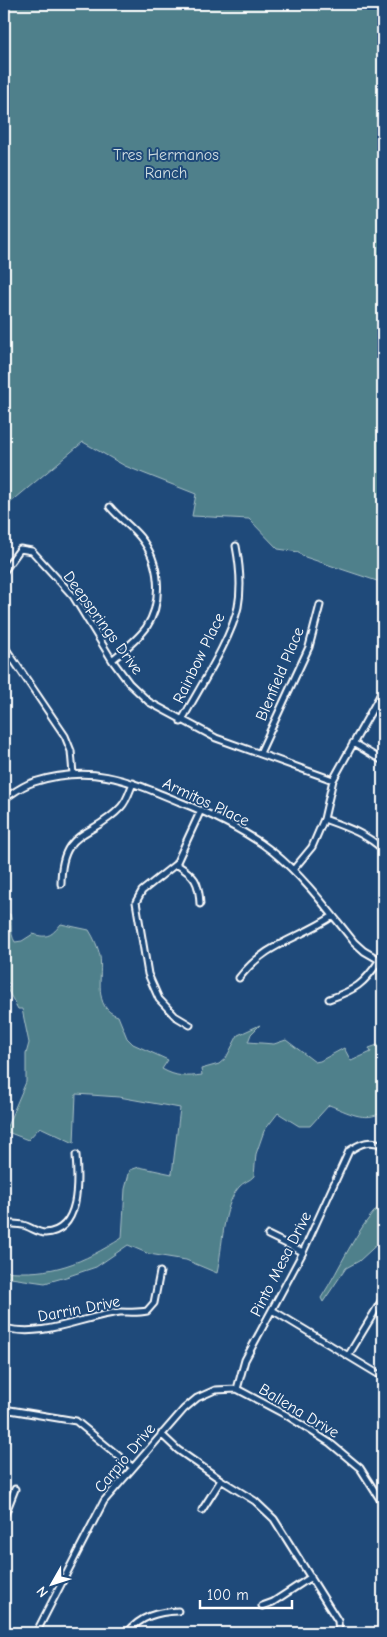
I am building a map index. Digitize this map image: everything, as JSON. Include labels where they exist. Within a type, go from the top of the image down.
[{"type":"street","points":[[110,507],[140,538],[150,552],[158,583],[153,614],[147,626],[137,639],[112,660]]},
{"type":"street","name":"Rainbow Place","points":[[181,722],[231,628],[238,608],[241,571],[236,546]]},
{"type":"street","name":"Deepsprings Drive","points":[[4,571],[20,549],[32,551],[73,596],[112,660],[129,683],[149,702],[181,722],[216,738],[333,780]]},
{"type":"street","name":"Blenfield Place","points":[[260,753],[285,695],[302,664],[320,605]]},
{"type":"street","points":[[4,646],[65,736],[71,751],[73,774]]},
{"type":"street","points":[[293,870],[312,847],[324,819],[333,780],[383,690]]},
{"type":"street","points":[[353,743],[383,761]]},
{"type":"street","name":"Armitos Place","points":[[4,798],[32,782],[73,774],[104,774],[133,783],[201,810],[252,837],[293,870],[354,942],[381,962]]},
{"type":"street","points":[[61,884],[61,864],[70,845],[83,832],[107,819],[123,806],[133,783]]},
{"type":"street","points":[[190,1025],[175,1016],[159,999],[148,974],[136,902],[142,891],[176,864],[201,810]]},
{"type":"street","points":[[324,819],[356,830],[375,842],[383,850]]},
{"type":"street","points":[[176,864],[193,875],[200,891],[200,904]]},
{"type":"street","points":[[239,978],[266,950],[312,930],[332,916]]},
{"type":"street","points":[[329,999],[356,988],[368,978],[381,962]]},
{"type":"street","name":"Pinto Mesa Drive","points":[[237,1390],[245,1360],[303,1252],[349,1151],[360,1143],[371,1142],[383,1146]]},
{"type":"street","points":[[4,1223],[24,1226],[43,1233],[57,1231],[68,1222],[74,1208],[77,1172],[76,1155]]},
{"type":"street","points":[[268,1235],[303,1252]]},
{"type":"street","name":"Darrin Drive","points":[[4,1328],[17,1332],[50,1330],[119,1312],[147,1311],[154,1303],[160,1272]]},
{"type":"street","points":[[348,1356],[383,1298]]},
{"type":"street","points":[[272,1310],[383,1377]]},
{"type":"street","name":"Carpio Drive","points":[[36,1633],[104,1501],[132,1467],[161,1434],[197,1398],[215,1390],[237,1390]]},
{"type":"street","name":"Ballena Drive","points":[[237,1390],[286,1415],[330,1442],[360,1468],[383,1504]]},
{"type":"street","points":[[4,1409],[76,1421],[132,1467]]},
{"type":"street","points":[[161,1434],[178,1450],[255,1501],[274,1519],[338,1621],[339,1633]]},
{"type":"street","points":[[202,1510],[221,1480]]},
{"type":"street","points":[[4,1517],[15,1489]]},
{"type":"street","points":[[262,1606],[273,1602],[311,1577]]},
{"type":"street","points":[[127,1633],[141,1620],[153,1614],[178,1611]]},
{"type":"street","points":[[4,1630],[12,1633]]},
{"type":"green space","name":"Tres Hermanos Ranch","points":[[4,4],[383,4],[383,583],[302,556],[299,552],[278,549],[249,519],[192,516],[196,494],[125,466],[83,442],[4,508]]},
{"type":"green space","points":[[4,914],[10,914],[12,935],[15,942],[22,941],[33,934],[49,935],[61,924],[89,930],[100,956],[100,990],[105,1006],[110,1012],[118,1016],[127,1038],[133,1044],[168,1060],[162,1069],[182,1076],[202,1075],[201,1069],[219,1064],[226,1058],[238,1035],[260,1025],[251,1034],[248,1042],[274,1044],[286,1040],[315,1062],[344,1048],[351,1061],[371,1052],[369,1048],[383,1043],[383,1112],[369,1117],[349,1113],[329,1105],[310,1126],[299,1126],[278,1113],[264,1131],[256,1154],[254,1176],[239,1187],[229,1205],[217,1273],[186,1260],[149,1254],[128,1245],[96,1267],[45,1283],[4,1277],[4,1271],[37,1271],[66,1266],[80,1261],[122,1238],[125,1189],[130,1170],[139,1167],[172,1174],[180,1108],[119,1097],[76,1094],[74,1143],[40,1127],[28,1140],[5,1131],[26,1082],[26,1054],[29,1043],[22,1009],[18,1009],[7,989],[10,984],[4,981]]},
{"type":"green space","points":[[381,1204],[383,1205],[383,1239],[359,1261],[346,1268],[323,1302],[321,1298],[356,1237]]}]
